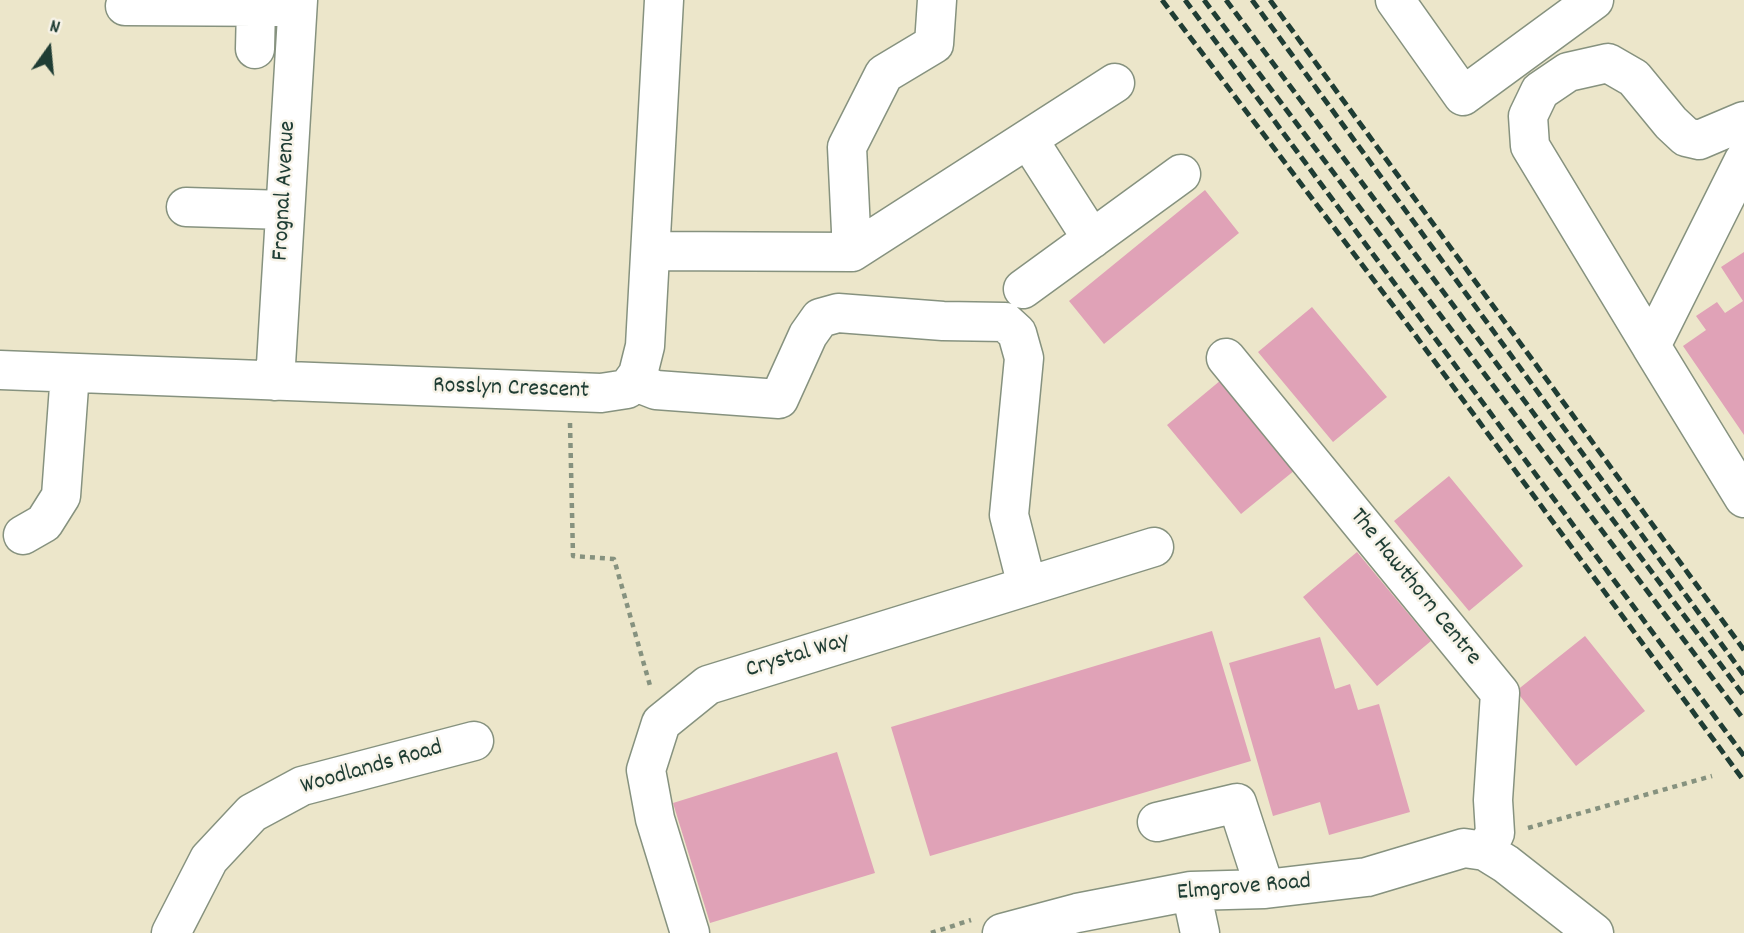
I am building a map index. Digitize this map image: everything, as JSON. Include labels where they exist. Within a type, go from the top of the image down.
[{"type":"street","points":[[664,0],[645,346],[638,374],[633,381],[656,390],[779,399],[808,335],[820,318],[838,313],[943,321],[1005,321],[1017,332],[1024,358],[1009,514],[1027,586]]},
{"type":"street","points":[[852,252],[847,147],[884,74],[934,44],[937,0]]},
{"type":"street","points":[[1395,0],[1462,96],[1594,0]]},
{"type":"street","points":[[125,6],[256,7],[297,4]]},
{"type":"street","name":"Frognal Avenue","points":[[275,382],[297,4]]},
{"type":"street","points":[[255,49],[256,7]]},
{"type":"street","points":[[1744,121],[1699,140],[1686,137],[1634,78],[1608,63],[1568,72],[1540,91],[1528,116],[1530,146],[1744,498]]},
{"type":"street","points":[[652,251],[852,252],[1115,83]]},
{"type":"street","points":[[1028,139],[1092,239]]},
{"type":"street","points":[[1651,346],[1744,160]]},
{"type":"street","points":[[1023,289],[1181,174]]},
{"type":"street","points":[[186,207],[285,210]]},
{"type":"street","name":"The Hawthorn Centre","points":[[1226,358],[1500,693],[1490,842]]},
{"type":"street","name":"Rosslyn Crescent","points":[[0,370],[601,393],[627,389],[633,381]]},
{"type":"street","points":[[23,535],[44,523],[61,496],[70,373]]},
{"type":"street","name":"Crystal Way","points":[[661,723],[708,685],[1154,547]]},
{"type":"street","points":[[661,723],[646,770],[655,819],[690,933]]},
{"type":"street","name":"Woodlands Road","points":[[171,933],[209,859],[252,813],[302,786],[474,741]]},
{"type":"street","points":[[1157,822],[1237,803],[1265,889]]},
{"type":"street","points":[[1490,842],[1539,888],[1594,933]]},
{"type":"street","name":"Elmgrove Road","points":[[1002,933],[1077,912],[1191,891],[1265,889],[1367,877],[1490,842]]},
{"type":"street","points":[[1191,891],[1200,933]]},
{"type":"path","points":[[570,392],[573,556],[614,559],[661,723]]},
{"type":"path","points":[[1490,842],[1528,828],[1712,776]]},
{"type":"building","points":[[1205,190],[1239,233],[1104,344],[1069,301]]},
{"type":"building","points":[[1744,252],[1744,435],[1683,346],[1706,330],[1696,316],[1717,302],[1725,313],[1743,301],[1721,267]]},
{"type":"building","points":[[1312,307],[1387,397],[1333,442],[1258,352]]},
{"type":"building","points":[[1221,380],[1295,470],[1241,514],[1167,425]]},
{"type":"building","points":[[1449,476],[1523,566],[1469,611],[1394,521]]},
{"type":"building","points":[[1357,552],[1431,641],[1377,686],[1303,597]]},
{"type":"building","points":[[1212,631],[1251,761],[930,856],[891,727]]},
{"type":"building","points":[[1585,636],[1645,711],[1576,766],[1516,691]]},
{"type":"building","points":[[1320,637],[1335,689],[1350,684],[1358,710],[1379,704],[1410,812],[1329,835],[1320,802],[1273,816],[1229,663]]},
{"type":"building","points":[[837,752],[875,873],[710,923],[673,803]]},
{"type":"railway","points":[[1162,0],[1410,328],[1744,781]]},
{"type":"railway","points":[[1185,0],[1744,756]]},
{"type":"railway","points":[[1204,0],[1744,720]]},
{"type":"railway","points":[[1226,0],[1744,696]]},
{"type":"railway","points":[[1252,0],[1744,675]]},
{"type":"railway","points":[[1270,0],[1744,650]]}]
